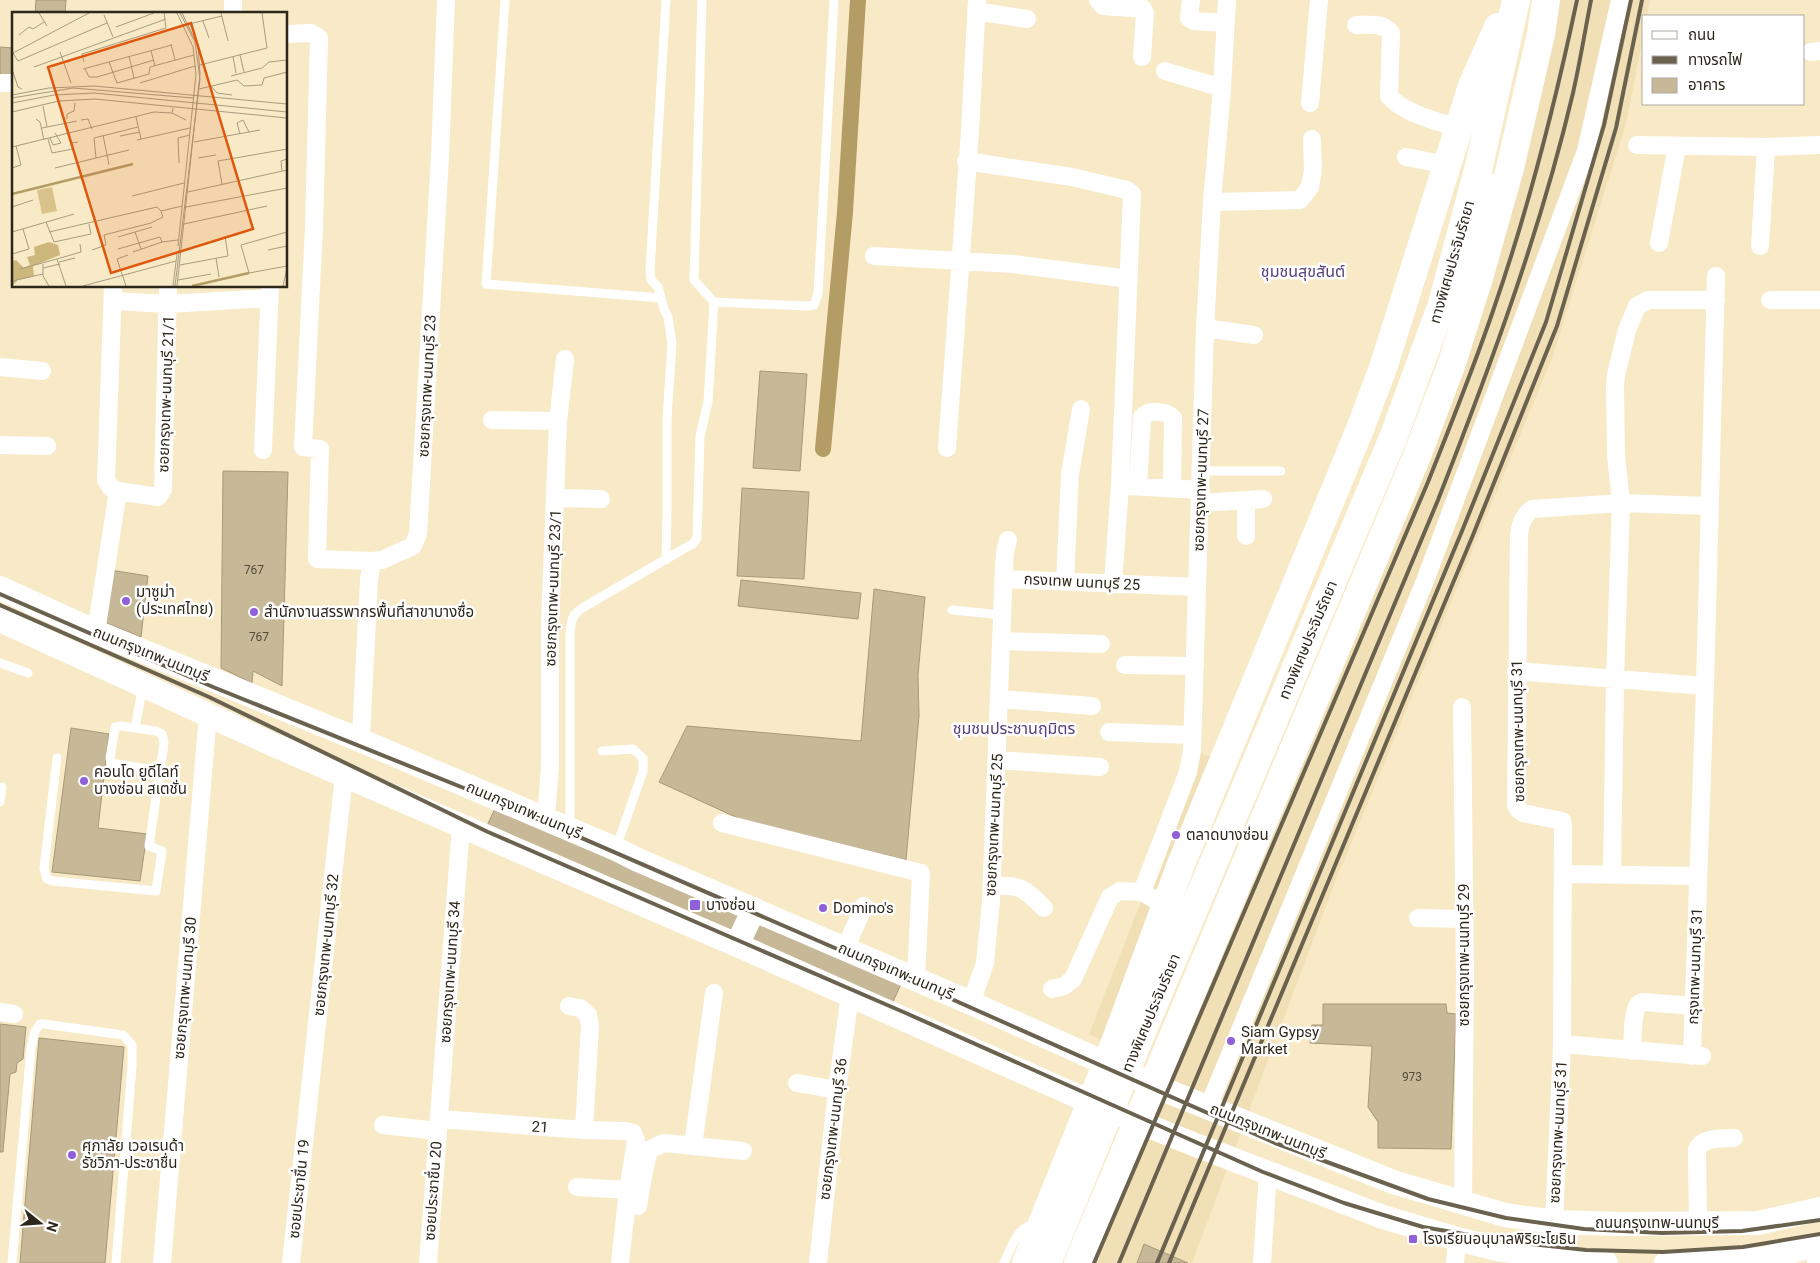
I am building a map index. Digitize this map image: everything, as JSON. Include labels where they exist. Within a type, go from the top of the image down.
[{"type":"highway","name":"ทางพิเศษประจิมรัถยา","points":[[1078,1263],[1413,465],[1452,363],[1479,278],[1510,168],[1541,34],[1546,0]]},
{"type":"highway","name":"ทางพิเศษประจิมรัถยา","points":[[1048,1263],[1140,1037],[1393,438],[1442,304],[1479,166],[1507,7]]},
{"type":"highway","points":[[1026,1263],[1111,1053],[1181,864],[1360,429],[1382,368],[1472,86],[1507,7]]},
{"type":"main road","points":[[1104,1108],[1193,924],[1453,311],[1500,156],[1517,90],[1534,0]]},
{"type":"main road","points":[[1453,311],[1507,7]]},
{"type":"main road","name":"ถนนกรุงเทพ-นนทบุรี","points":[[0,588],[96,632],[218,681],[616,848],[638,860],[971,1003],[1123,1072],[1393,1182],[1505,1215],[1554,1222],[1623,1224],[1758,1223],[1820,1209]]},
{"type":"main road","name":"ถนนกรุงเทพ-นนทบุรี","points":[[0,620],[344,775],[461,824],[1104,1108],[1384,1217],[1497,1249],[1606,1263]]},
{"type":"main road","points":[[208,714],[218,681]]},
{"type":"main road","points":[[737,945],[754,909]]},
{"type":"main road","points":[[1701,1223],[1697,1235],[1697,1252],[1705,1261]]},
{"type":"main road","points":[[1666,1263],[1763,1259],[1818,1251]]},
{"type":"street","name":"ซอยกรุงเทพ-นนทบุรี 23","points":[[288,34],[311,34],[319,38],[314,228],[303,447],[320,449],[317,559],[382,560],[413,546],[418,534],[440,157],[446,0]]},
{"type":"street","points":[[1098,0],[1103,6],[1143,9],[1145,14],[1142,57]]},
{"type":"street","points":[[1191,0],[1189,18],[1194,21],[1226,23]]},
{"type":"street","name":"ซอยกรุงเทพ-นนทบุรี 27","points":[[1142,892],[1188,772],[1192,751],[1205,328],[1227,0]]},
{"type":"street","points":[[1310,103],[1319,0]]},
{"type":"street","points":[[1208,1108],[1425,581],[1583,160],[1620,0]]},
{"type":"street","points":[[947,448],[966,161],[970,131],[976,6],[1027,19]]},
{"type":"street","points":[[1356,25],[1380,25],[1387,27],[1391,33],[1389,96],[1396,104],[1458,128]]},
{"type":"street","points":[[1164,71],[1222,88]]},
{"type":"street","points":[[1212,202],[1300,200],[1310,187],[1313,170],[1312,139]]},
{"type":"street","points":[[1638,145],[1766,148],[1820,145]]},
{"type":"street","points":[[1659,243],[1677,146]]},
{"type":"street","points":[[1760,246],[1766,148]]},
{"type":"street","points":[[1406,157],[1447,165]]},
{"type":"street","points":[[966,161],[1072,177],[1130,191],[1133,202],[1120,485],[1113,584]]},
{"type":"street","points":[[874,256],[1013,264],[1129,279]]},
{"type":"street","name":"กรุงเทพ-นนทบุรี 31","points":[[1632,1051],[1697,1056],[1693,1006],[1705,686],[1716,276]]},
{"type":"street","name":"ซอยกรุงเทพ-นนทบุรี 21/1","points":[[118,491],[158,497],[163,489],[168,288]]},
{"type":"street","points":[[96,632],[118,491],[111,488],[106,480],[114,293],[168,304],[270,292],[263,450]]},
{"type":"street","points":[[1612,874],[1615,679],[1621,503],[1616,455],[1616,374],[1632,315],[1637,306],[1648,300],[1716,300]]},
{"type":"street","points":[[1770,300],[1820,300]]},
{"type":"street","points":[[1205,328],[1254,335]]},
{"type":"street","name":"ซอยกรุงเทพ-นนทบุรี 23/1","points":[[544,818],[550,766],[550,624],[558,421],[565,359]]},
{"type":"street","points":[[0,368],[42,371]]},
{"type":"street","points":[[1065,582],[1070,474],[1081,409]]},
{"type":"street","points":[[1138,486],[1142,417],[1145,414],[1157,412],[1169,414],[1173,418],[1172,488]]},
{"type":"street","points":[[492,420],[558,421]]},
{"type":"street","points":[[0,445],[47,446]]},
{"type":"street","points":[[1120,485],[1172,488],[1200,497],[1255,499],[1246,536]]},
{"type":"street","points":[[555,498],[601,499]]},
{"type":"street","name":"ซอยกรุงเทพ-นนทบุรี 31","points":[[1554,1222],[1562,1044],[1563,827],[1562,821],[1524,813],[1516,805],[1516,671],[1519,534],[1521,522],[1532,509],[1621,503],[1709,506]]},
{"type":"street","points":[[1004,579],[1005,552],[1008,540]]},
{"type":"street","points":[[362,741],[369,580],[372,561]]},
{"type":"street","name":"กรงเทพ นนทบุรี 25","points":[[1003,615],[1004,579],[1197,587]]},
{"type":"street","name":"ซอยกรุงเทพ-นนทบุรี 25","points":[[971,1003],[984,962],[992,886],[1003,615]]},
{"type":"street","points":[[1002,641],[1102,644]]},
{"type":"street","points":[[1125,665],[1195,666]]},
{"type":"street","points":[[1516,671],[1705,686]]},
{"type":"street","points":[[1000,699],[1092,706]]},
{"type":"street","name":"ซอยกรุงเทพ-นนทบุรี 29","points":[[1462,707],[1464,919],[1463,1202]]},
{"type":"street","name":"ซอยกรุงเทพ-นนทบุรี 30","points":[[162,1263],[208,714]]},
{"type":"street","points":[[1110,732],[1192,735]]},
{"type":"street","points":[[997,760],[1100,766]]},
{"type":"street","name":"ซอยกรุงเทพ-นนทบุรี 32","points":[[307,1115],[344,775]]},
{"type":"street","points":[[722,823],[921,873],[916,979]]},
{"type":"street","name":"ซอยกรุงเทพ-นนทบุรี 34","points":[[439,1125],[461,824]]},
{"type":"street","points":[[1564,874],[1698,876]]},
{"type":"street","points":[[992,886],[1012,885],[1021,888],[1044,908]]},
{"type":"street","points":[[1052,989],[1064,986],[1073,979],[1110,897],[1120,891],[1142,892],[1193,924]]},
{"type":"street","points":[[845,949],[864,906]]},
{"type":"street","points":[[1418,918],[1464,919]]},
{"type":"street","points":[[693,1146],[714,993]]},
{"type":"street","name":"ซอยกรุงเทพ-นนทบุรี 36","points":[[818,1263],[837,1090],[850,995]]},
{"type":"street","points":[[1562,1044],[1632,1051],[1636,1007],[1638,1004],[1643,1002],[1693,1006]]},
{"type":"street","points":[[570,1006],[580,1008],[588,1015],[590,1025],[584,1130]]},
{"type":"street","points":[[797,1083],[837,1090]]},
{"type":"street","name":"ซอยประชาชื่น 19","points":[[291,1263],[307,1115]]},
{"type":"street","name":"21","points":[[382,1125],[625,1131],[633,1133],[636,1141],[637,1170]]},
{"type":"street","name":"ซอยประชาชื่น 20","points":[[428,1263],[439,1125]]},
{"type":"street","points":[[1701,1223],[1698,1145],[1703,1142],[1734,1138]]},
{"type":"street","points":[[620,1263],[628,1190],[649,1150],[664,1144],[743,1151]]},
{"type":"street","points":[[637,1170],[638,1206]]},
{"type":"street","points":[[1262,1263],[1268,1173]]},
{"type":"street","points":[[577,1187],[628,1190]]},
{"type":"street","points":[[1455,1263],[1457,1239]]},
{"type":"lane","points":[[505,0],[486,284],[661,298]]},
{"type":"lane","points":[[666,0],[650,270],[651,280],[658,287],[668,318],[672,344],[667,418],[666,560]]},
{"type":"lane","points":[[702,0],[694,278],[697,285],[714,302],[806,306],[814,305],[818,298],[834,0]]},
{"type":"lane","points":[[570,830],[570,635],[572,618],[575,613],[666,560],[692,544],[697,538],[700,436],[708,402],[714,302]]},
{"type":"lane","points":[[1201,471],[1280,471]]},
{"type":"lane","points":[[952,610],[1003,615]]},
{"type":"lane","points":[[0,663],[28,673]]},
{"type":"lane","points":[[135,728],[143,686]]},
{"type":"lane","points":[[57,758],[44,868],[47,879],[53,881],[156,891],[162,851],[149,846],[160,771],[164,743],[162,734],[156,731],[121,726],[115,727],[110,762],[160,771]]},
{"type":"lane","points":[[602,751],[634,749],[643,758],[643,771],[616,848]]},
{"type":"lane","points":[[0,802],[2,787]]},
{"type":"lane","points":[[12,1263],[31,1048],[35,1031],[40,1024],[123,1035],[132,1045],[132,1066],[116,1263]]},
{"type":"lane","points":[[1004,1263],[1022,1229],[1030,1224],[1050,1224]]},
{"type":"shaded area","points":[[1557,0],[1650,0],[1647,15],[1642,15],[1642,42],[1626,124],[1552,358],[1335,882],[1192,1263],[1085,1263],[1450,394]]},
{"type":"shaded area","name":"ตลาดบางซ่อน","points":[[1200,752],[1216,760],[1106,1042],[1089,1034]]},
{"type":"building","points":[[36,0],[66,0],[65,12],[35,12]]},
{"type":"building","points":[[0,47],[12,48],[12,79],[0,78]]},
{"type":"building","points":[[760,371],[807,374],[800,471],[753,468]]},
{"type":"building","points":[[223,471],[288,472],[282,686],[253,671],[252,683],[221,668]]},
{"type":"building","points":[[742,488],[809,492],[804,579],[737,576]]},
{"type":"building","points":[[110,570],[148,576],[141,637],[102,621]]},
{"type":"building","points":[[741,580],[861,593],[858,619],[738,606]]},
{"type":"building","points":[[874,589],[925,597],[918,675],[919,716],[906,860],[740,819],[659,782],[687,726],[861,741]]},
{"type":"building","name":"คอนโด ยูดีไลท์ บางซ่อน สเตชั่น","points":[[71,728],[109,734],[98,828],[147,834],[140,881],[52,872]]},
{"type":"building","points":[[501,795],[906,973],[887,1015],[482,837]]},
{"type":"building","points":[[1323,1004],[1446,1004],[1447,1013],[1456,1014],[1451,1149],[1378,1148],[1378,1122],[1368,1107],[1372,1046],[1310,1043],[1312,1025],[1323,1025]]},
{"type":"building","points":[[0,1024],[26,1027],[23,1059],[17,1063],[16,1072],[10,1074],[3,1152],[0,1152]]},
{"type":"building","name":"ศุภาลัย เวอเรนด้า รัชวิภา-ประชาชื่น","points":[[39,1038],[124,1047],[105,1263],[20,1263]]},
{"type":"building","points":[[1144,1244],[1188,1263],[1137,1263]]},
{"type":"waterway","points":[[823,449],[845,212],[858,0]]},
{"type":"railway","points":[[1094,1263],[1428,482],[1462,395],[1507,270],[1530,194],[1560,78],[1577,0]]},
{"type":"railway","points":[[1119,1263],[1438,500],[1495,350],[1513,299],[1560,145],[1573,93],[1591,0]]},
{"type":"railway","points":[[1157,1263],[1462,531],[1546,322],[1604,125],[1631,0]]},
{"type":"railway","points":[[1169,1263],[1473,535],[1557,326],[1616,128],[1642,0]]},
{"type":"railway","points":[[0,594],[213,687],[501,803],[920,985],[1275,1143],[1428,1199],[1506,1218],[1584,1229],[1662,1233],[1742,1231],[1820,1220]]},
{"type":"railway","points":[[0,605],[209,697],[488,832],[908,1014],[1263,1172],[1344,1203],[1423,1227],[1504,1241],[1586,1250],[1663,1252],[1743,1247],[1820,1234]]},
{"type":"place","name":"มาซูม่า (ประเทศไทย)","points":[[126,601]]},
{"type":"place","name":"สำนักงานสรรพากรพื้นที่สาขาบางซื่อ","points":[[254,612]]},
{"type":"place","name":"คอนโด ยูดีไลท์ บางซ่อน สเตชั่น","points":[[84,781]]},
{"type":"place","name":"ตลาดบางซ่อน","points":[[1176,835]]},
{"type":"place","name":"บางซ่อน","points":[[695,905]]},
{"type":"place","name":"Domino's","points":[[823,908]]},
{"type":"place","name":"Siam Gypsy Market","points":[[1231,1041]]},
{"type":"place","name":"ศุภาลัย เวอเรนด้า รัชวิภา-ประชาชื่น","points":[[72,1155]]},
{"type":"place","name":"โรงเรียนอนุบาลพิริยะโยธิน","points":[[1413,1239]]},
{"type":"district","name":"ชุมชนสุขสันต์","points":[[1303,271]]},
{"type":"district","name":"ชุมชนประชานฤมิตร","points":[[1014,728]]}]
